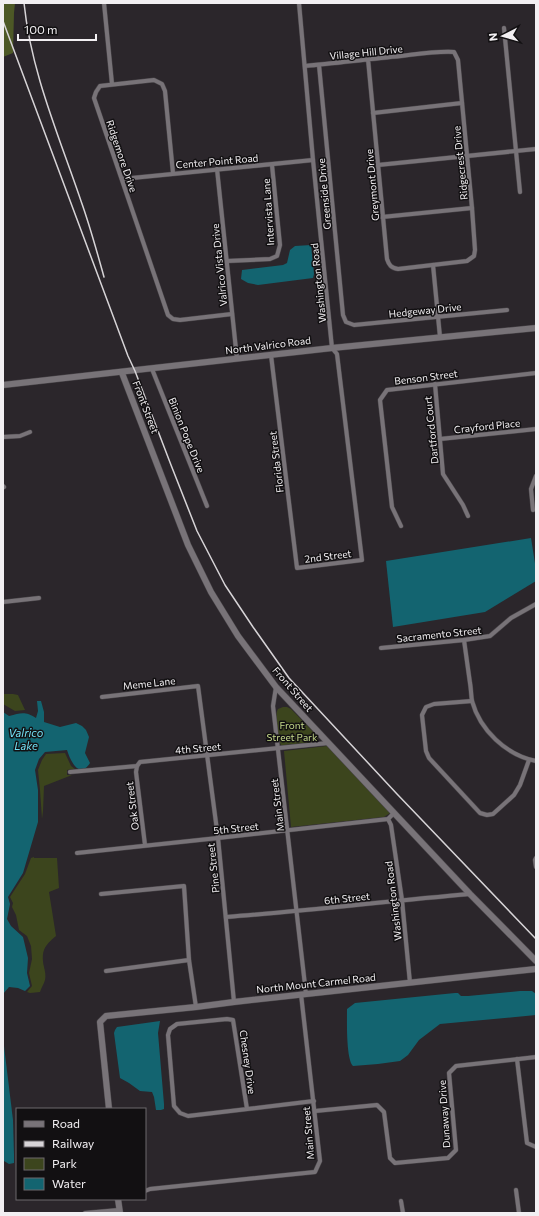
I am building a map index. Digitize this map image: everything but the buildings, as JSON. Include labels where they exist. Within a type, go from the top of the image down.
[{"type":"street","points":[[104,3],[112,84]]},
{"type":"street","name":"Washington Road","points":[[299,3],[332,348],[337,354],[362,560]]},
{"type":"street","points":[[504,28],[520,192]]},
{"type":"street","name":"Ridgecrest Drive","points":[[428,53],[446,51],[454,52],[458,60],[468,156],[475,250],[474,256],[467,261],[433,265]]},
{"type":"street","name":"Village Hill Drive","points":[[305,66],[428,53]]},
{"type":"street","name":"Greymont Drive","points":[[368,59],[387,259],[390,265],[398,269],[433,265]]},
{"type":"street","name":"Greenside Drive","points":[[319,64],[343,315],[346,322]]},
{"type":"street","name":"Ridgemore Drive","points":[[173,173],[165,92],[162,84],[154,80],[100,86],[94,98],[168,315],[173,319],[180,320],[232,314]]},
{"type":"street","points":[[373,113],[462,103]]},
{"type":"street","points":[[378,165],[536,149]]},
{"type":"street","name":"Center Point Road","points":[[122,179],[313,160]]},
{"type":"street","name":"Intervista Lane","points":[[227,261],[270,259],[277,256],[280,245],[272,165]]},
{"type":"street","name":"Valrico Vista Drive","points":[[217,169],[237,359]]},
{"type":"street","points":[[382,217],[472,208]]},
{"type":"street","points":[[433,265],[440,337]]},
{"type":"street","name":"Hedgeway Drive","points":[[346,322],[354,325],[507,310]]},
{"type":"street","name":"North Valrico Road","points":[[3,385],[332,348],[536,328]]},
{"type":"street","name":"Florida Street","points":[[271,355],[296,568]]},
{"type":"street","name":"Binion Pope Drive","points":[[152,369],[207,506]]},
{"type":"street","name":"Front Street","points":[[122,372],[188,545],[211,592],[238,636],[276,687],[470,894],[536,961]]},
{"type":"street","name":"Benson Street","points":[[401,526],[392,507],[380,400],[386,390],[536,373]]},
{"type":"street","name":"Dartford Court","points":[[434,384],[443,474],[463,505],[468,516]]},
{"type":"street","name":"Crayford Place","points":[[440,439],[536,429]]},
{"type":"street","points":[[3,437],[20,436],[30,432]]},
{"type":"street","points":[[533,510],[531,489],[536,476]]},
{"type":"street","name":"2nd Street","points":[[296,568],[362,560]]},
{"type":"street","points":[[3,602],[39,598]]},
{"type":"street","name":"Sacramento Street","points":[[381,648],[490,636],[511,618],[536,604]]},
{"type":"street","points":[[464,640],[472,701],[481,721],[493,738],[510,751],[529,760],[536,761]]},
{"type":"street","name":"Meme Lane","points":[[102,697],[198,686]]},
{"type":"street","name":"Pine Street","points":[[198,686],[218,838],[234,1002]]},
{"type":"street","name":"Main Street","points":[[146,1191],[158,1188],[315,1172],[320,1161],[297,912],[273,706],[276,687]]},
{"type":"street","points":[[472,701],[434,704],[426,707],[422,715],[426,751],[429,758],[480,813],[487,815],[493,814],[514,794],[520,785],[529,760]]},
{"type":"street","name":"4th Street","points":[[70,772],[137,766],[140,762],[328,743]]},
{"type":"street","name":"Oak Street","points":[[137,766],[136,772],[145,845]]},
{"type":"street","points":[[388,818],[394,813]]},
{"type":"street","name":"Washington Road","points":[[388,818],[391,825],[402,900],[410,983]]},
{"type":"street","name":"5th Street","points":[[77,853],[388,818]]},
{"type":"street","points":[[536,858],[536,867]]},
{"type":"street","points":[[101,894],[184,886],[189,960],[196,1007]]},
{"type":"street","name":"6th Street","points":[[226,918],[470,894]]},
{"type":"street","points":[[106,971],[189,960]]},
{"type":"street","name":"North Mount Carmel Road","points":[[109,1108],[100,1022],[106,1016],[536,969]]},
{"type":"street","name":"Chesney Drive","points":[[246,1109],[233,1020],[227,1019],[177,1024],[170,1029],[168,1035],[174,1106],[180,1113],[188,1116],[314,1101]]},
{"type":"street","name":"Dunaway Drive","points":[[315,1111],[377,1105],[384,1112],[390,1158],[394,1163],[448,1158],[456,1150],[449,1073],[456,1066],[536,1057]]},
{"type":"street","points":[[517,1059],[527,1143],[536,1147]]},
{"type":"street","points":[[516,1190],[518,1213]]},
{"type":"street","points":[[85,1213],[120,1212],[118,1200]]},
{"type":"street","points":[[401,1201],[403,1213]]},
{"type":"green space","points":[[3,3],[15,3],[13,53],[3,57]]},
{"type":"green space","points":[[3,694],[18,695],[25,710],[15,711],[3,704]]},
{"type":"green space","name":"Front Street Park","points":[[283,707],[291,709],[317,736],[318,739],[316,742],[281,745],[277,732],[276,717],[278,709]]},
{"type":"green space","points":[[327,746],[390,813],[384,817],[291,827],[284,751]]},
{"type":"green space","points":[[65,753],[71,766],[75,769],[67,770],[67,775],[72,775],[44,786],[42,819],[38,770],[46,754]]},
{"type":"green space","points":[[31,858],[57,858],[59,888],[49,892],[56,936],[46,946],[43,953],[45,980],[40,992],[30,993],[27,992],[32,986],[29,973],[32,959],[31,946],[27,936],[19,930],[16,915],[12,907],[13,903],[10,897],[25,874]]},
{"type":"water","points":[[311,245],[314,274],[313,278],[258,285],[248,283],[241,279],[242,270],[283,265],[287,263],[290,250],[295,246]]},
{"type":"water","points":[[531,538],[536,570],[536,581],[485,612],[393,627],[386,561]]},
{"type":"water","name":"Valrico Lake","points":[[37,701],[41,701],[44,712],[44,722],[60,727],[76,723],[86,730],[89,737],[85,753],[90,763],[86,768],[82,770],[79,769],[70,759],[67,750],[45,752],[39,759],[35,770],[38,790],[38,822],[23,873],[8,897],[10,904],[7,919],[11,926],[23,937],[28,958],[27,973],[30,986],[25,991],[18,988],[9,987],[3,994],[3,712],[9,716],[23,713],[29,714],[36,718],[38,711]]},
{"type":"water","points":[[532,991],[536,994],[536,1015],[440,1024],[419,1040],[408,1055],[400,1061],[353,1066],[351,1062],[347,1039],[347,1009],[355,1003],[455,993],[458,993],[461,996],[468,996]]},
{"type":"water","points":[[160,1021],[158,1033],[164,1109],[156,1110],[152,1092],[140,1091],[120,1078],[114,1033],[117,1027]]},
{"type":"water","points":[[3,1038],[13,1120],[14,1163],[9,1164],[4,1161],[3,1155]]},
{"type":"railway","points":[[24,3],[39,79],[87,220],[104,277]]},
{"type":"railway","points":[[3,21],[128,356],[197,531],[225,585],[289,678],[397,794],[536,939]]}]
